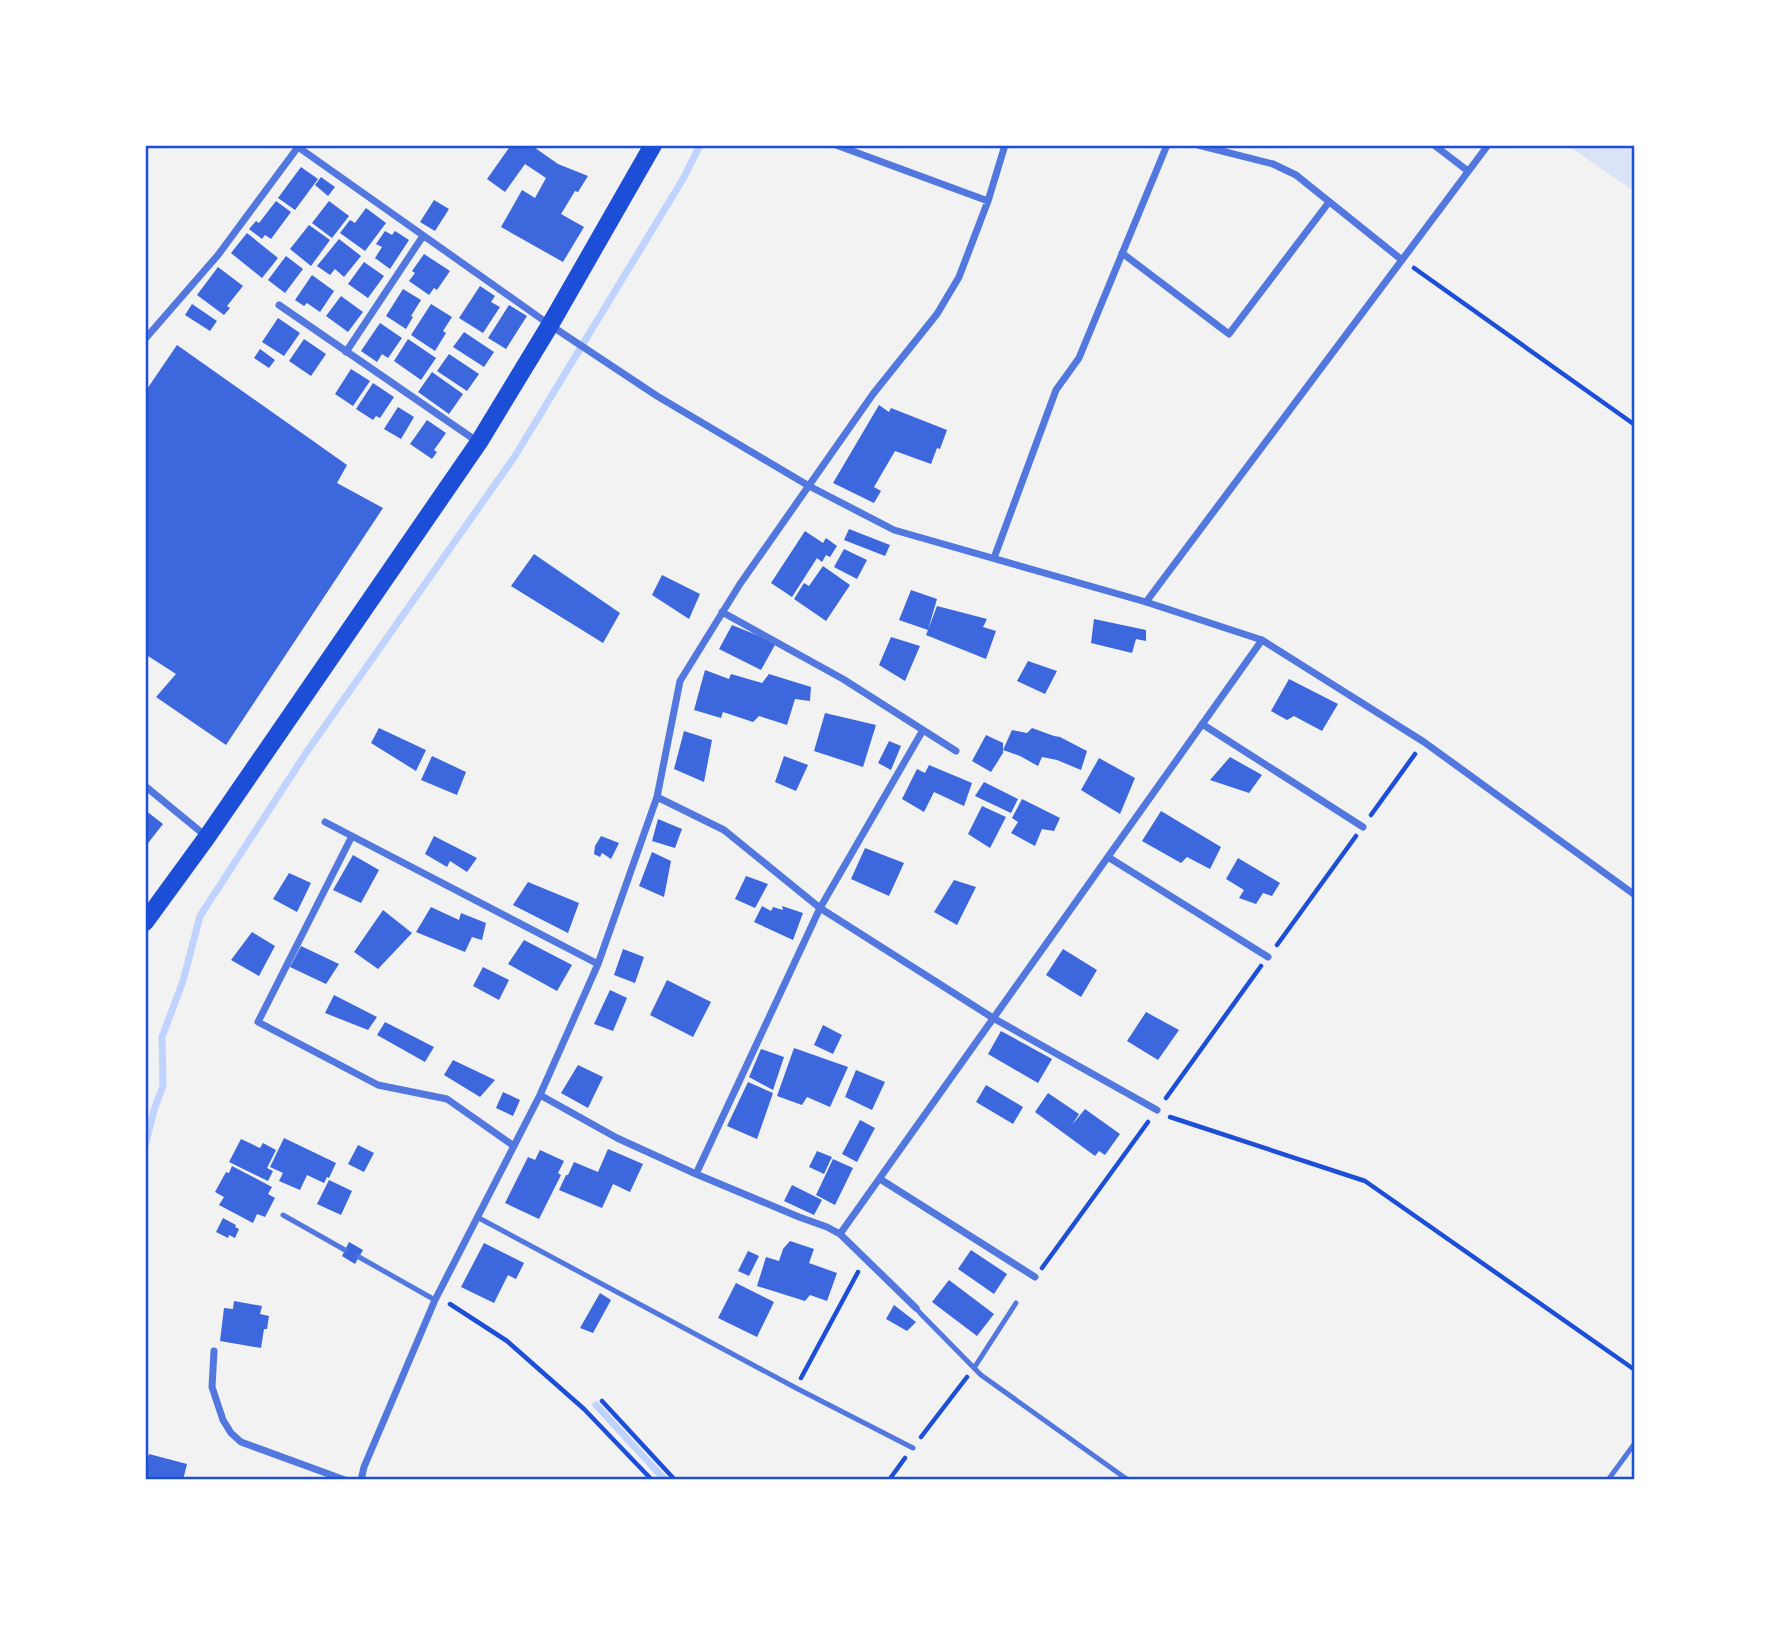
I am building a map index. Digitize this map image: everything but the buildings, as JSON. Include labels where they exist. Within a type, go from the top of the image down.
[{"type":"main road","points":[[145,922],[207,837],[479,442],[550,325],[653,145]]},
{"type":"street","points":[[836,145],[988,201]]},
{"type":"street","points":[[361,1480],[364,1467],[436,1300],[540,1095],[598,964],[657,797],[680,681],[740,583],[873,394],[937,314],[959,277],[988,201],[1005,145]]},
{"type":"street","points":[[994,558],[1056,390],[1079,358],[1167,145]]},
{"type":"street","points":[[1198,145],[1273,164],[1296,175],[1402,260]]},
{"type":"street","points":[[1434,145],[1468,171]]},
{"type":"street","points":[[1146,602],[1488,145]]},
{"type":"street","points":[[145,339],[218,255],[298,147],[550,325],[657,396],[808,486],[894,530],[1146,602],[1262,640],[1424,742],[1635,895]]},
{"type":"street","points":[[1122,253],[1230,334],[1329,201]]},
{"type":"street","points":[[346,352],[423,236]]},
{"type":"street","points":[[279,305],[479,442]]},
{"type":"street","points":[[722,612],[843,679],[956,751]]},
{"type":"street","points":[[839,1234],[1262,640]]},
{"type":"street","points":[[1202,724],[1363,827]]},
{"type":"street","points":[[696,1174],[820,908],[923,730]]},
{"type":"street","points":[[145,786],[207,837]]},
{"type":"street","points":[[657,797],[724,830],[820,908],[993,1018],[1157,1110]]},
{"type":"street","points":[[325,822],[598,964]]},
{"type":"street","points":[[352,836],[258,1022],[378,1086],[447,1099],[514,1146]]},
{"type":"street","points":[[1108,857],[1268,957]]},
{"type":"street","points":[[540,1095],[617,1139],[827,1227],[839,1234],[916,1307]]},
{"type":"street","points":[[880,1179],[1035,1277]]},
{"type":"street","points":[[214,1351],[212,1387],[223,1420],[231,1433],[241,1441],[345,1480]]},
{"type":"lane","points":[[283,1215],[345,1250]]},
{"type":"lane","points":[[477,1217],[913,1448]]},
{"type":"lane","points":[[359,1257],[436,1300]]},
{"type":"lane","points":[[974,1368],[1016,1303]]},
{"type":"lane","points":[[916,1307],[974,1368],[1128,1480]]},
{"type":"lane","points":[[1608,1480],[1635,1443]]},
{"type":"path","points":[[1402,260],[1635,425]]},
{"type":"path","points":[[1035,1277],[1424,742]]},
{"type":"path","points":[[1157,1110],[1162,1114],[1365,1181],[1635,1370]]},
{"type":"path","points":[[796,1388],[867,1260]]},
{"type":"path","points":[[436,1300],[453,1306],[507,1340],[584,1409],[652,1480]]},
{"type":"path","points":[[889,1480],[974,1368]]},
{"type":"path","points":[[602,1401],[675,1480]]},
{"type":"shaded area","points":[[1567,145],[1635,145],[1635,192]]},
{"type":"waterway","points":[[145,1146],[163,1086],[162,1037],[183,981],[200,916],[308,750],[515,456],[683,179],[700,145]]},
{"type":"waterway","points":[[596,1405],[665,1480]]}]
